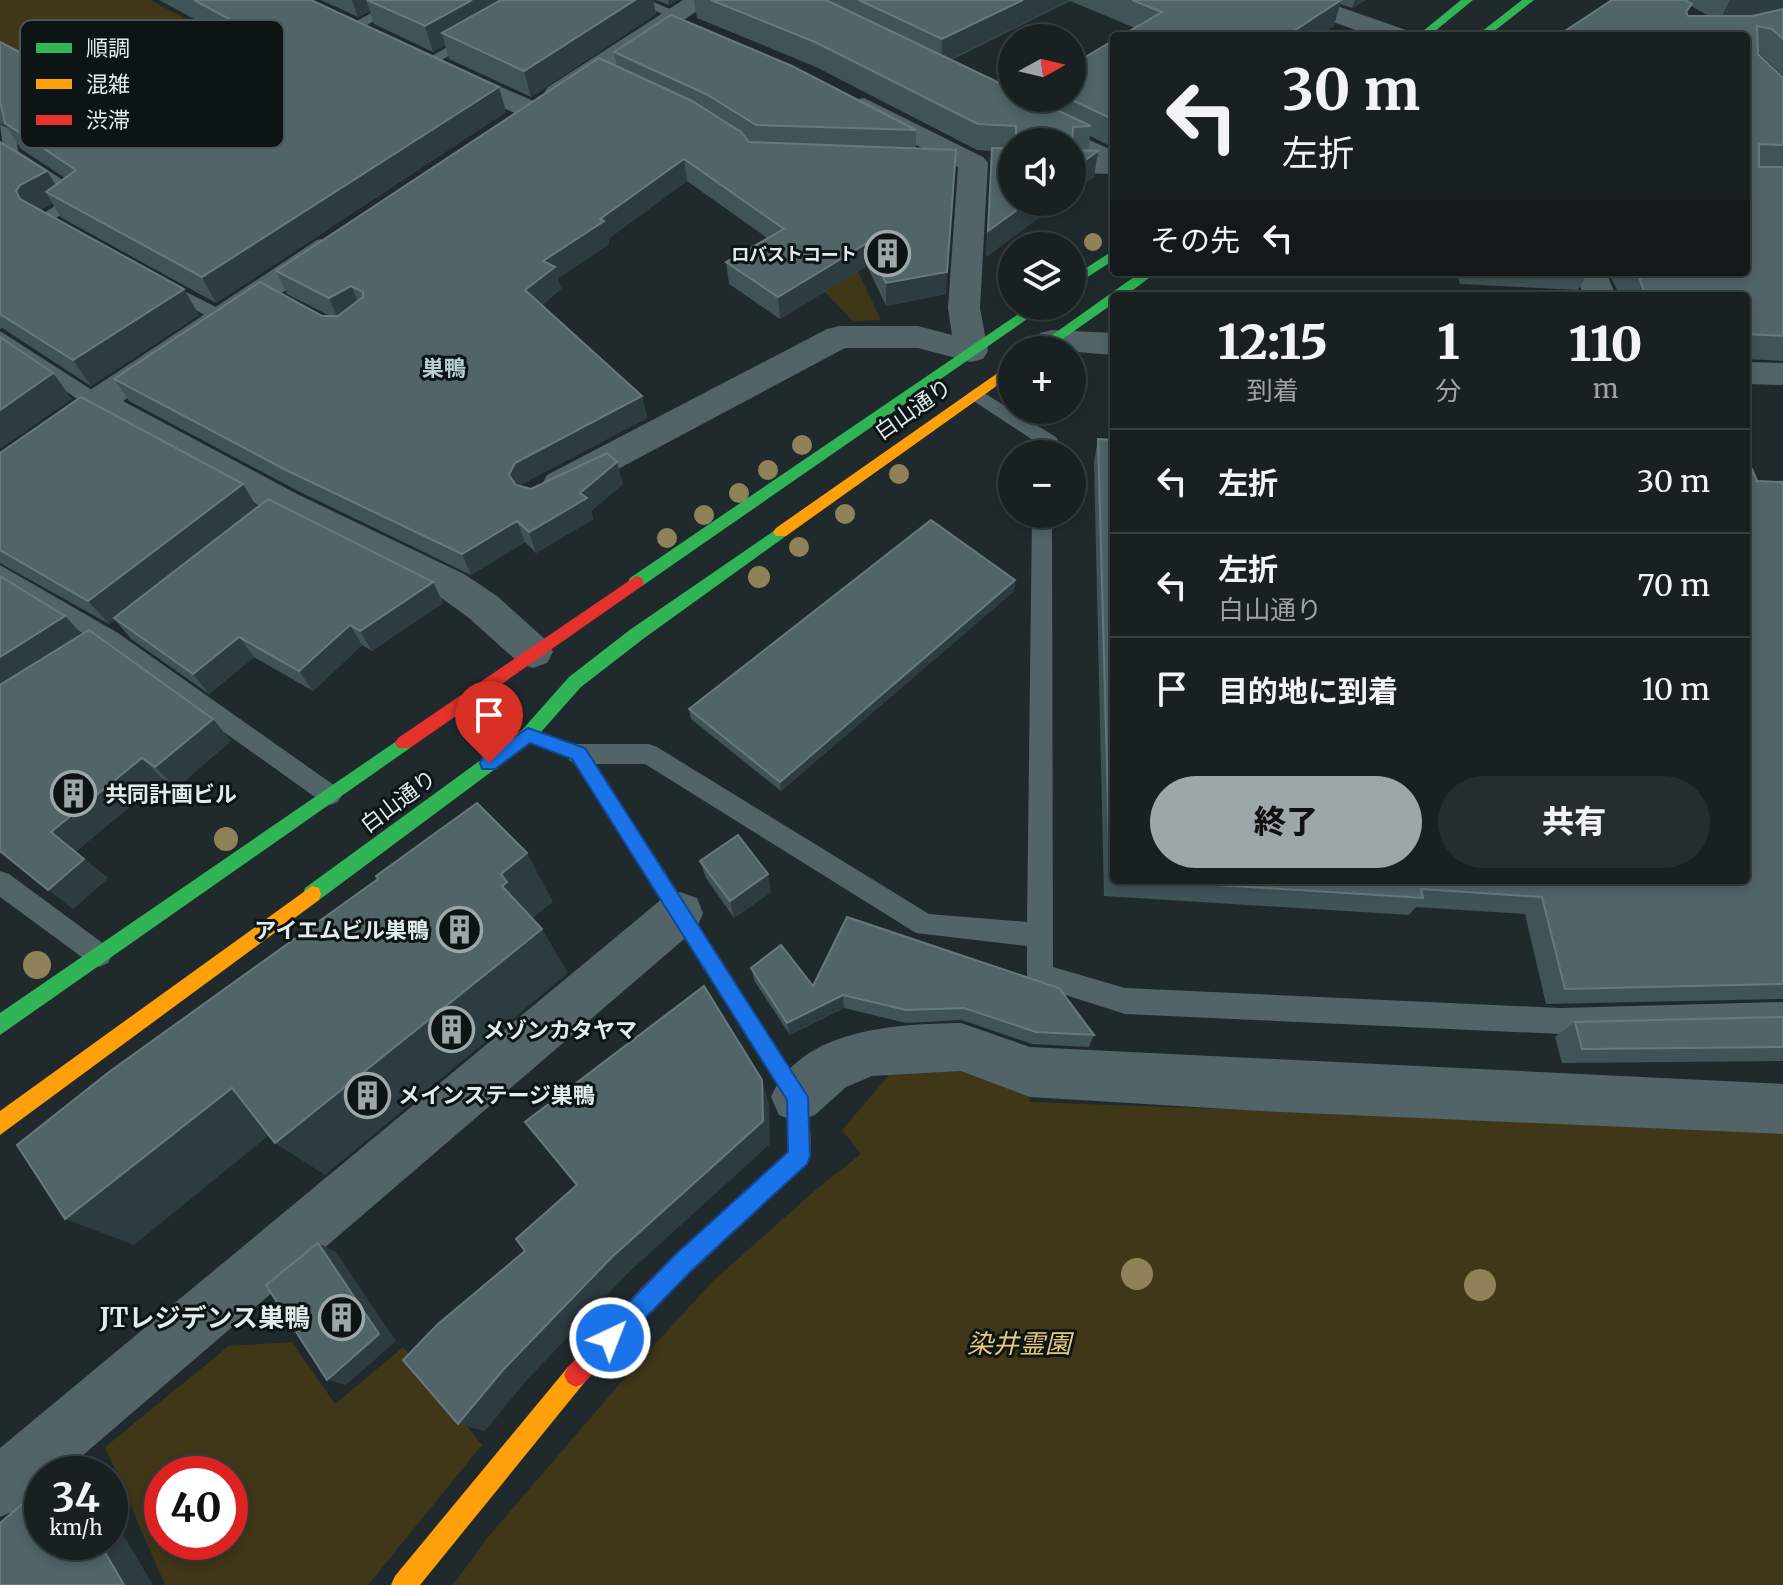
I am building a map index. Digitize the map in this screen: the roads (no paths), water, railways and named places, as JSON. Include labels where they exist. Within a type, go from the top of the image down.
[{"type":"main road","points":[[1427,32],[1468,0]]},
{"type":"main road","points":[[1486,32],[1529,0]]},
{"type":"main road","points":[[1086,273],[1110,257]]},
{"type":"main road","points":[[1122,292],[1144,276]]},
{"type":"main road","points":[[1058,336],[1110,300]]},
{"type":"main road","name":"白山通り","points":[[0,1025],[533,652],[1018,320]]},
{"type":"main road","name":"白山通り","points":[[0,1124],[528,735],[575,682],[637,634],[998,378]]},
{"type":"main road","points":[[404,1585],[550,1403],[650,1295],[799,1156],[797,1097],[578,754],[528,735]]},
{"type":"street","points":[[1295,0],[1386,32]]},
{"type":"street","points":[[688,8],[679,23],[706,34]]},
{"type":"street","points":[[498,133],[531,110],[608,73],[688,8]]},
{"type":"street","points":[[339,23],[376,40]]},
{"type":"street","points":[[401,51],[531,110]]},
{"type":"street","points":[[833,90],[986,163]]},
{"type":"street","points":[[912,161],[986,163]]},
{"type":"street","points":[[538,495],[839,337],[918,337],[971,351],[964,308],[986,163]]},
{"type":"street","points":[[1086,164],[1110,165]]},
{"type":"street","points":[[0,471],[222,317],[270,294],[355,229]]},
{"type":"street","points":[[1086,344],[1110,344]]},
{"type":"street","points":[[1750,373],[1783,374]]},
{"type":"street","points":[[96,402],[272,512],[450,584],[483,607],[533,652]]},
{"type":"street","points":[[0,1487],[680,913]]},
{"type":"street","points":[[797,1097],[828,1070],[871,1052],[961,1047],[1030,1072],[1538,1100],[1641,1101],[1783,1109]]},
{"type":"lane","points":[[339,23],[406,0]]},
{"type":"lane","points":[[636,0],[688,8]]},
{"type":"lane","points":[[426,63],[489,28]]},
{"type":"lane","points":[[1045,125],[1110,155]]},
{"type":"lane","points":[[0,129],[8,133],[10,153],[81,197],[44,218],[86,241]]},
{"type":"lane","points":[[154,280],[222,317]]},
{"type":"lane","points":[[0,337],[96,402]]},
{"type":"lane","points":[[976,394],[1046,440]]},
{"type":"lane","points":[[1042,528],[1040,975],[1125,1001],[1561,1021],[1783,1015]]},
{"type":"lane","points":[[0,573],[117,634],[330,795]]},
{"type":"lane","points":[[86,654],[117,634]]},
{"type":"lane","points":[[578,754],[649,754],[925,925],[1040,935]]},
{"type":"lane","points":[[0,882],[99,955]]},
{"type":"place","name":"ロバストコート","points":[[888,254]]},
{"type":"place","name":"共同計画ビル","points":[[74,794]]},
{"type":"place","name":"アイエムビル巣鴨","points":[[460,930]]},
{"type":"place","name":"メゾンカタヤマ","points":[[452,1030]]},
{"type":"place","name":"メインステージ巣鴨","points":[[367,1095]]},
{"type":"place","name":"JTレジデンス巣鴨","points":[[341,1317]]},
{"type":"district","name":"巣鴨","points":[[444,368]]},
{"type":"park label","name":"染井霊園","points":[[1019,1343]]}]
